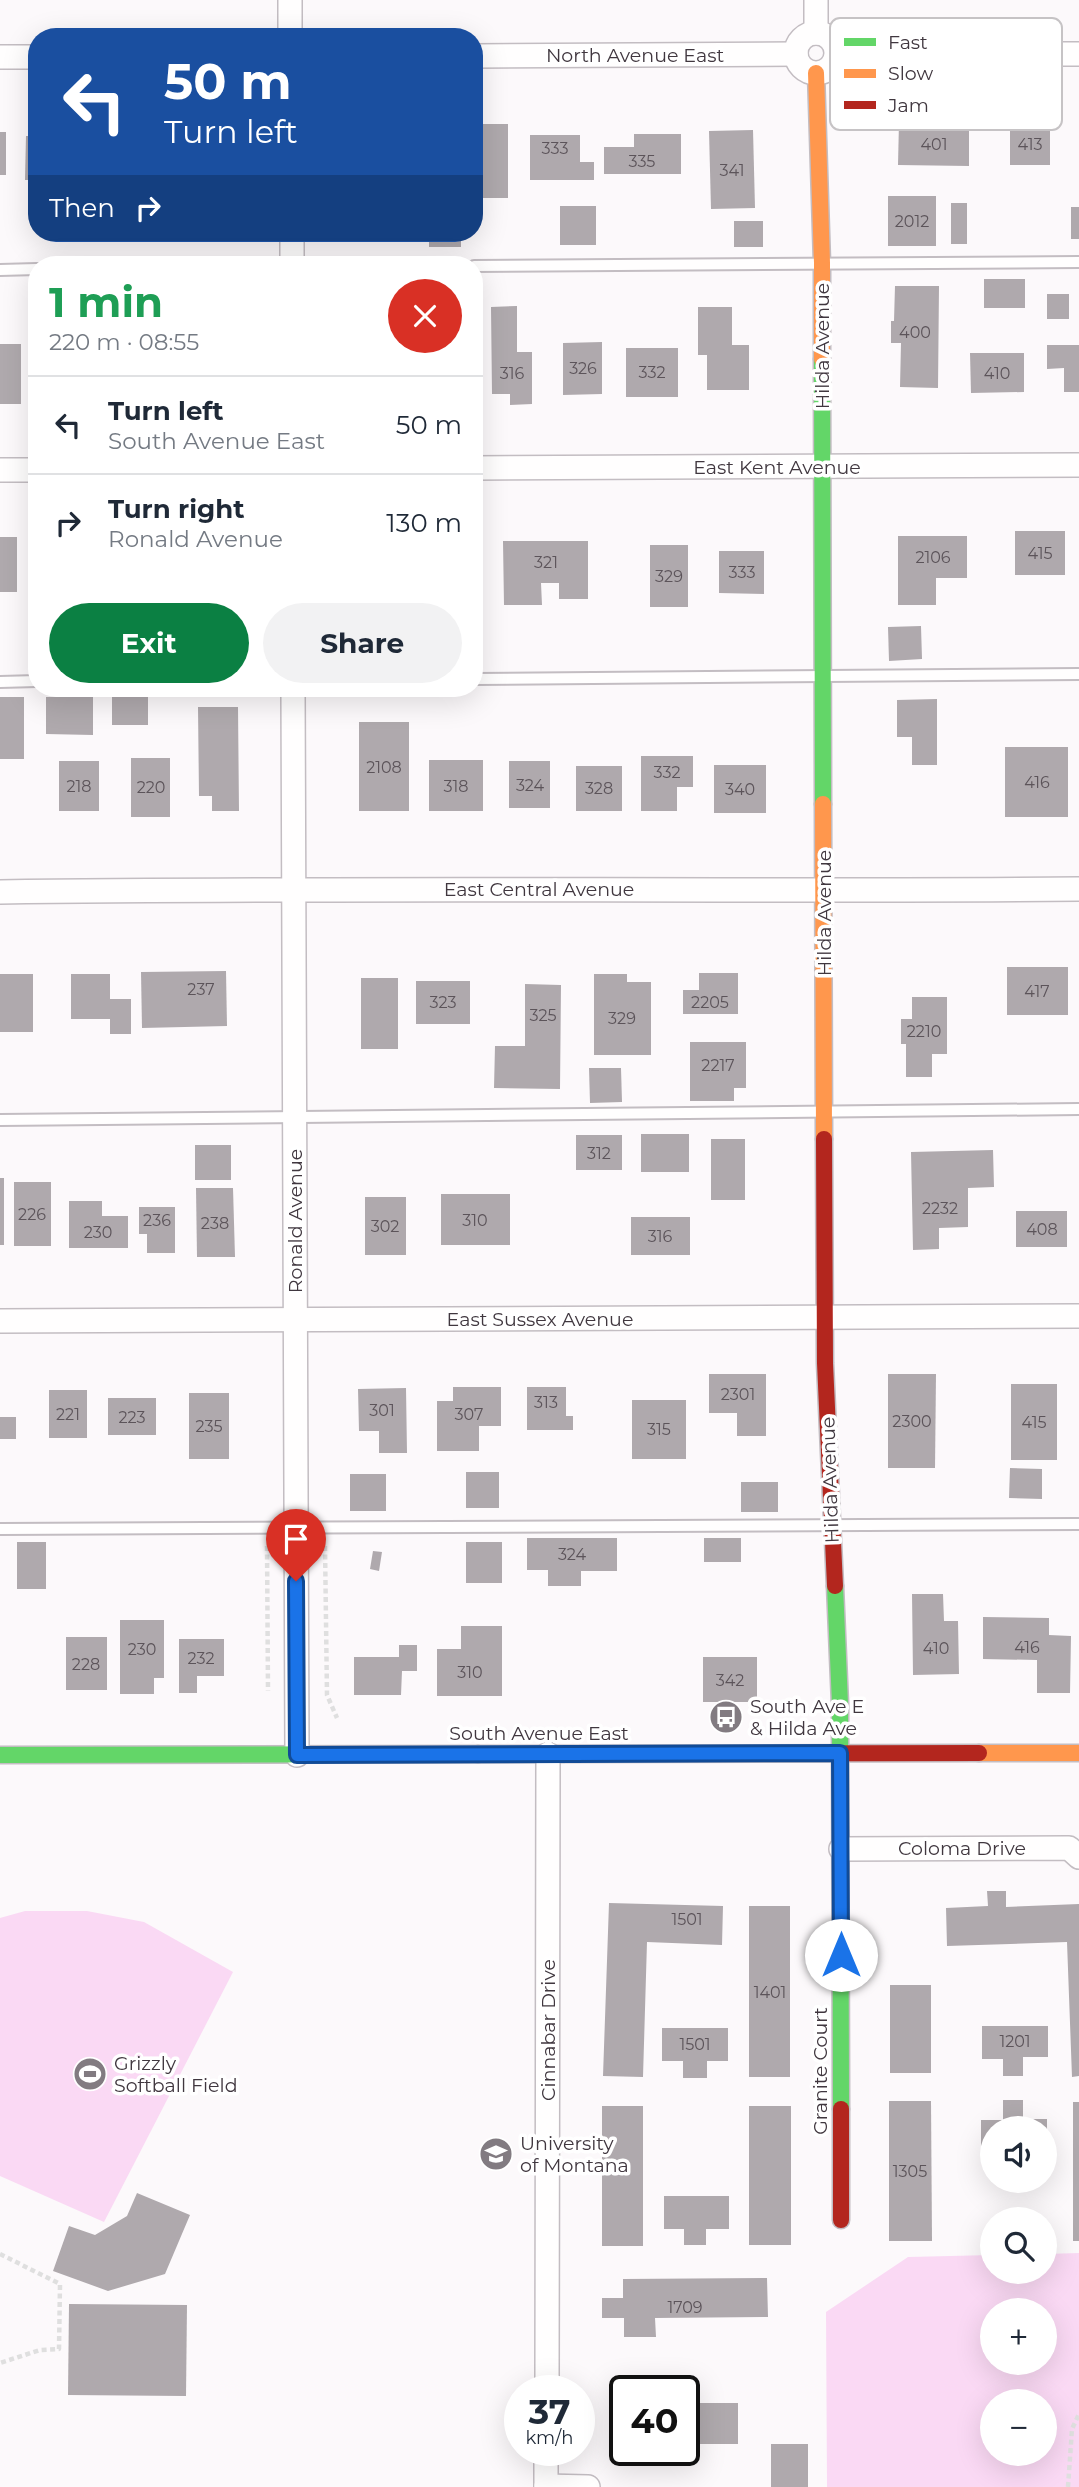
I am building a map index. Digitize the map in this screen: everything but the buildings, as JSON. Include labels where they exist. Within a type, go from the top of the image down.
[{"type":"street","points":[[290,0],[290,28]]},
{"type":"street","points":[[816,0],[816,33]]},
{"type":"street","points":[[830,38],[816,33],[807,35],[798,44],[796,54],[803,68],[816,73],[830,67]]},
{"type":"street","name":"North Avenue East","points":[[483,56],[796,54]]},
{"type":"street","points":[[0,57],[28,57]]},
{"type":"street","name":"Hilda Avenue","points":[[816,73],[821,264],[825,1318],[840,1753]]},
{"type":"street","name":"East Kent Avenue","points":[[483,468],[1079,465]]},
{"type":"street","points":[[0,470],[28,470]]},
{"type":"street","name":"Ronald Avenue","points":[[293,697],[297,1755]]},
{"type":"street","name":"East Central Avenue","points":[[0,892],[294,888],[823,891],[1079,889]]},
{"type":"street","name":"East Sussex Avenue","points":[[0,1321],[1079,1316]]},
{"type":"street","name":"Granite Court","points":[[840,1753],[841,2220]]},
{"type":"street","name":"South Avenue East","points":[[0,1755],[1079,1753]]},
{"type":"street","name":"Cinnabar Drive","points":[[547,2375],[548,1754]]},
{"type":"street","name":"Coloma Drive","points":[[841,1849],[1069,1848],[1079,1857]]},
{"type":"street","points":[[546,2466],[546,2486],[588,2487]]},
{"type":"lane","points":[[483,266],[1079,262]]},
{"type":"lane","points":[[0,270],[28,269]]},
{"type":"lane","points":[[483,679],[1079,674]]},
{"type":"lane","points":[[0,682],[28,681]]},
{"type":"lane","points":[[0,1120],[1079,1109]]},
{"type":"lane","points":[[0,1529],[1079,1524]]},
{"type":"path","points":[[267,1528],[268,1691]]},
{"type":"path","points":[[324,1528],[327,1695],[337,1718]]},
{"type":"path","points":[[0,2254],[60,2284],[59,2349],[40,2350],[0,2363]]},
{"type":"path","points":[[1068,2487],[1072,2429],[1079,2414]]},
{"type":"shaded area","name":"Grizzly Softball Field","points":[[25,1911],[87,1911],[144,1922],[233,1972],[104,2222],[0,2176],[0,1918]]},
{"type":"shaded area","points":[[1079,2253],[1079,2487],[827,2487],[826,2312],[908,2257],[980,2255],[980,2284],[1057,2284],[1057,2254]]},
{"type":"traffic: fast","points":[[822,359],[823,804]]},
{"type":"traffic: fast","points":[[835,1586],[840,1704],[841,2109]]},
{"type":"traffic: fast","points":[[0,1755],[478,1754]]},
{"type":"traffic: slow","points":[[816,73],[822,359]]},
{"type":"traffic: slow","points":[[823,804],[824,1139]]},
{"type":"traffic: slow","points":[[979,1753],[1079,1753]]},
{"type":"traffic: jam","points":[[824,1139],[825,1363],[835,1586]]},
{"type":"traffic: jam","points":[[478,1754],[979,1753]]},
{"type":"traffic: jam","points":[[841,2109],[841,2220]]},
{"type":"place","name":"South Ave E & Hilda Ave","points":[[726,1717]]},
{"type":"place","name":"Grizzly Softball Field","points":[[90,2074]]},
{"type":"place","name":"University of Montana","points":[[496,2154]]},
{"type":"route","points":[[296,1581],[297,1755],[840,1753],[841,1955]]}]
